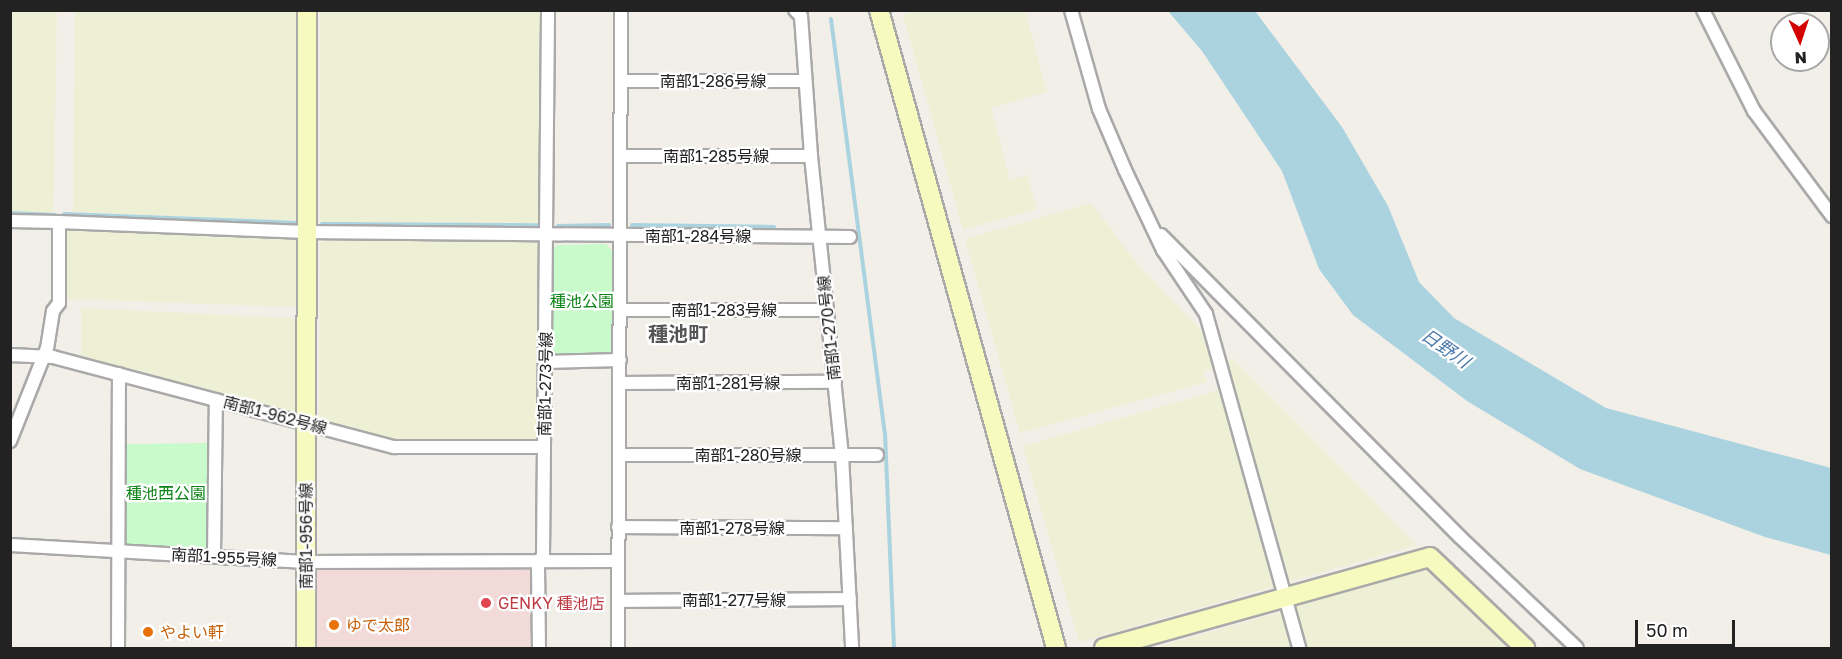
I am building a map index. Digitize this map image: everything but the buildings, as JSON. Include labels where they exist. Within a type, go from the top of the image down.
[{"type":"street","name":"南部1-956号線","points":[[306,648],[307,10]]},
{"type":"street","name":"南部1-273号線","points":[[538,648],[543,561],[548,10]]},
{"type":"street","points":[[618,648],[621,10]]},
{"type":"street","name":"南部1-270号線","points":[[795,10],[801,16],[811,156],[842,455],[852,648]]},
{"type":"street","points":[[879,10],[1056,648]]},
{"type":"street","points":[[1071,10],[1099,109],[1135,194],[1154,227],[1163,250],[1206,314],[1299,648]]},
{"type":"street","points":[[1703,10],[1754,111],[1832,216]]},
{"type":"street","name":"南部1-286号線","points":[[622,81],[805,81]]},
{"type":"street","name":"南部1-285号線","points":[[622,156],[811,156]]},
{"type":"street","name":"南部1-284号線","points":[[10,221],[306,232],[850,237]]},
{"type":"street","points":[[10,441],[44,356],[53,311],[59,303],[59,222]]},
{"type":"street","points":[[1154,227],[1460,537],[1577,648]]},
{"type":"street","name":"南部1-283号線","points":[[620,310],[827,310]]},
{"type":"street","name":"南部1-962号線","points":[[10,355],[44,356],[394,447],[544,447]]},
{"type":"street","points":[[545,362],[620,360]]},
{"type":"street","points":[[118,648],[119,374]]},
{"type":"street","name":"南部1-281号線","points":[[620,383],[835,382]]},
{"type":"street","points":[[214,556],[216,400]]},
{"type":"street","name":"南部1-280号線","points":[[620,455],[877,455]]},
{"type":"street","name":"南部1-278号線","points":[[618,527],[846,528]]},
{"type":"street","name":"南部1-955号線","points":[[10,545],[306,562],[618,561]]},
{"type":"street","points":[[1104,648],[1430,557],[1525,648]]},
{"type":"street","name":"南部1-277号線","points":[[618,600],[850,599]]},
{"type":"shaded area","points":[[534,567],[533,648],[314,648],[314,573],[319,568]]},
{"type":"green space","points":[[11,10],[57,11],[53,213],[10,212]]},
{"type":"green space","points":[[296,10],[300,13],[298,221],[73,212],[75,11]]},
{"type":"green space","points":[[917,10],[1025,11],[1047,92],[991,108],[1010,180],[1027,175],[1037,209],[963,230],[903,15]]},
{"type":"green space","points":[[324,11],[541,11],[540,223],[320,222],[320,14]]},
{"type":"green space","points":[[1091,203],[1138,265],[1203,332],[1213,369],[1204,371],[1207,382],[1020,433],[965,239]]},
{"type":"green space","points":[[69,229],[292,237],[298,243],[298,304],[295,307],[68,299],[65,295],[66,234]]},
{"type":"green space","points":[[325,238],[534,239],[540,244],[538,438],[534,442],[396,441],[319,419],[320,243]]},
{"type":"green space","name":"種池公園","points":[[606,244],[612,251],[612,350],[606,357],[558,357],[552,351],[552,250],[557,245]]},
{"type":"green space","points":[[81,308],[293,318],[298,321],[298,410],[291,413],[81,358]]},
{"type":"green space","points":[[1233,359],[1417,545],[1288,582],[1227,361]]},
{"type":"green space","points":[[1219,390],[1275,586],[1079,642],[1023,446]]},
{"type":"green space","name":"種池西公園","points":[[208,443],[208,546],[204,550],[130,546],[125,542],[125,444]]},
{"type":"green space","points":[[1419,570],[1432,571],[1512,648],[1307,648],[1296,607],[1299,602]]},
{"type":"green space","points":[[1281,612],[1291,648],[1154,648]]},
{"type":"water","name":"日野川","points":[[1168,11],[1255,11],[1342,127],[1388,206],[1419,282],[1454,318],[1606,408],[1831,468],[1831,555],[1765,537],[1580,469],[1467,401],[1353,315],[1319,269],[1282,171],[1202,51]]},
{"type":"waterway","points":[[831,19],[885,433],[894,648]]},
{"type":"waterway","points":[[10,213],[55,215]]},
{"type":"waterway","points":[[64,214],[297,223]]},
{"type":"waterway","points":[[322,224],[539,225]]},
{"type":"waterway","points":[[558,226],[609,225]]},
{"type":"waterway","points":[[632,225],[774,227]]},
{"type":"place","name":"GENKY 種池店","points":[[486,603]]},
{"type":"place","name":"ゆで太郎","points":[[334,625]]},
{"type":"place","name":"やよい軒","points":[[148,632]]},
{"type":"district","name":"種池町","points":[[678,333]]}]
